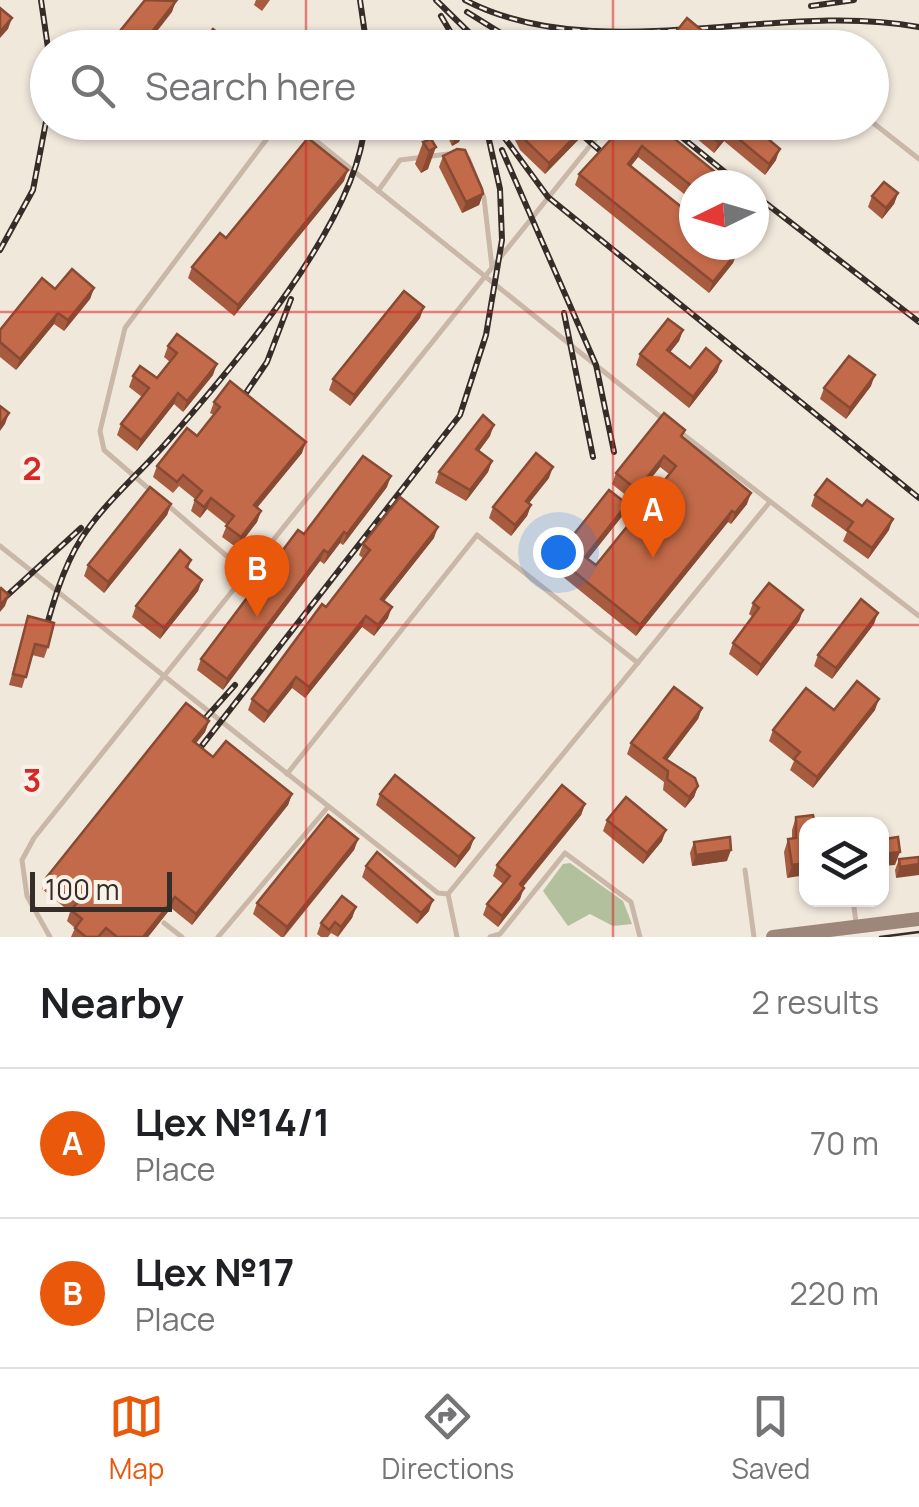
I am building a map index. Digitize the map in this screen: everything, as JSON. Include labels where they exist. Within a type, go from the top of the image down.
[{"type":"main road","points":[[773,937],[919,919]]},
{"type":"lane","points":[[889,136],[919,160]]},
{"type":"lane","points":[[244,571],[102,447],[100,431],[122,337],[165,269],[266,140]]},
{"type":"lane","points":[[314,140],[769,503],[919,616]]},
{"type":"lane","points":[[50,937],[27,896],[22,860],[34,838],[244,571],[594,140]]},
{"type":"lane","points":[[378,191],[394,165],[405,158],[464,156],[484,198],[492,267]]},
{"type":"lane","points":[[448,894],[769,503]]},
{"type":"lane","points":[[288,774],[477,535],[638,664]]},
{"type":"lane","points":[[0,546],[161,678],[438,894],[448,894]]},
{"type":"lane","points":[[218,937],[328,807]]},
{"type":"lane","points":[[490,937],[500,934],[565,853],[631,902],[640,937]]},
{"type":"lane","points":[[745,870],[754,937]]},
{"type":"lane","points":[[448,894],[458,937]]},
{"type":"lane","points":[[854,907],[857,926]]},
{"type":"lane","points":[[164,924],[182,937]]},
{"type":"green space","points":[[570,863],[623,901],[632,924],[613,926],[590,914],[568,926],[543,891],[563,864]]},
{"type":"building","points":[[145,0],[176,1],[153,30],[121,30]]},
{"type":"building","points":[[0,8],[12,18],[0,32]]},
{"type":"building","points":[[687,18],[701,30],[677,30]]},
{"type":"building","points":[[306,140],[348,170],[238,305],[192,267],[220,233],[226,238]]},
{"type":"building","points":[[432,140],[436,147],[429,151],[423,142]]},
{"type":"building","points":[[525,140],[571,140],[549,163]]},
{"type":"building","points":[[610,140],[676,140],[713,170],[679,170],[679,176],[642,146],[628,164],[679,205],[679,255],[579,174]]},
{"type":"building","points":[[740,140],[769,140],[780,149],[769,164]]},
{"type":"building","points":[[457,149],[465,150],[483,194],[466,202],[443,156]]},
{"type":"building","points":[[884,182],[898,193],[886,208],[872,196]]},
{"type":"building","points":[[686,260],[731,260],[713,282]]},
{"type":"building","points":[[72,269],[94,288],[68,320],[58,313],[20,359],[0,342],[0,330],[42,278],[55,289]]},
{"type":"building","points":[[404,291],[424,307],[354,395],[333,379]]},
{"type":"building","points":[[668,319],[683,330],[667,350],[690,368],[706,348],[721,361],[693,397],[640,354]]},
{"type":"building","points":[[177,334],[217,364],[187,401],[178,393],[141,440],[121,424],[149,388],[133,376],[140,366],[157,378],[177,353],[168,346]]},
{"type":"building","points":[[849,356],[875,375],[850,408],[824,388]]},
{"type":"building","points":[[230,381],[306,442],[254,505],[261,511],[241,537],[226,526],[234,516],[211,498],[204,507],[195,500],[202,491],[183,475],[177,482],[157,466],[187,428],[197,436],[220,407],[214,402]]},
{"type":"building","points":[[0,406],[9,413],[0,425]]},
{"type":"building","points":[[664,413],[685,430],[681,436],[751,493],[640,625],[556,557],[609,490],[627,504],[585,557],[596,565],[676,466],[664,456],[637,490],[616,473]]},
{"type":"building","points":[[483,415],[494,425],[476,449],[492,461],[470,490],[439,472]]},
{"type":"building","points":[[536,453],[553,467],[526,501],[531,505],[515,525],[493,507]]},
{"type":"building","points":[[363,456],[391,476],[347,534],[344,532],[328,553],[324,550],[227,679],[201,659],[298,530],[304,534]]},
{"type":"building","points":[[827,479],[862,506],[867,500],[893,519],[872,548],[847,530],[853,522],[815,495]]},
{"type":"building","points":[[150,487],[171,504],[108,582],[88,565]]},
{"type":"building","points":[[400,497],[438,527],[381,599],[392,607],[378,625],[366,616],[309,687],[296,677],[268,712],[252,699],[322,604],[326,607],[370,550],[363,544]]},
{"type":"building","points":[[180,550],[191,560],[186,567],[202,580],[164,628],[136,606]]},
{"type":"building","points":[[769,583],[803,610],[761,665],[733,643],[759,608],[753,603]]},
{"type":"building","points":[[0,589],[9,595],[0,605]]},
{"type":"building","points":[[861,599],[878,613],[836,668],[818,655]]},
{"type":"building","points":[[28,616],[54,623],[48,647],[35,644],[26,677],[13,674]]},
{"type":"building","points":[[857,681],[879,699],[817,777],[794,759],[800,752],[773,730],[806,688],[834,710]]},
{"type":"building","points":[[674,687],[702,708],[664,758],[695,778],[698,786],[689,797],[667,779],[668,771],[631,743]]},
{"type":"building","points":[[186,703],[209,721],[193,741],[213,757],[226,741],[292,794],[196,914],[175,897],[143,937],[117,937],[106,928],[98,937],[86,937],[75,928],[82,919],[71,910],[77,903],[46,878]]},
{"type":"building","points":[[395,775],[474,838],[459,857],[380,794]]},
{"type":"building","points":[[562,785],[585,804],[520,884],[524,888],[502,916],[487,904],[510,876],[497,865]]},
{"type":"building","points":[[626,797],[666,830],[647,853],[607,820]]},
{"type":"building","points":[[328,815],[358,839],[287,927],[257,903]]},
{"type":"building","points":[[813,815],[813,817],[799,817],[799,864],[792,865],[788,839],[796,838],[796,817]]},
{"type":"building","points":[[730,837],[731,850],[696,855],[694,842]]},
{"type":"building","points":[[898,837],[900,852],[889,853],[889,838]]},
{"type":"building","points":[[377,852],[433,900],[421,913],[366,866]]},
{"type":"building","points":[[919,857],[919,864],[900,867],[899,859]]},
{"type":"building","points":[[342,896],[356,907],[341,927],[335,922],[329,930],[321,923]]},
{"type":"tram line","points":[[880,937],[919,932]]},
{"type":"railway","points":[[41,0],[45,30]]},
{"type":"railway","points":[[360,0],[364,30]]},
{"type":"railway","points":[[436,0],[467,30]]},
{"type":"railway","points":[[465,0],[517,20],[572,30]]},
{"type":"railway","points":[[811,6],[854,0]]},
{"type":"railway","points":[[467,12],[496,30]]},
{"type":"railway","points":[[441,16],[449,30]]},
{"type":"railway","points":[[669,30],[807,21],[864,21],[919,27]]},
{"type":"railway","points":[[0,250],[33,190],[42,140]]},
{"type":"railway","points":[[41,646],[62,577],[81,539],[224,375],[288,292],[340,204],[361,140]]},
{"type":"railway","points":[[183,770],[460,415],[486,335],[502,240],[500,189],[489,140]]},
{"type":"railway","points":[[506,140],[548,197],[919,498]]},
{"type":"railway","points":[[588,140],[620,168]]},
{"type":"railway","points":[[685,140],[722,170]]},
{"type":"railway","points":[[502,150],[596,365],[614,452]]},
{"type":"railway","points":[[769,206],[919,322]]},
{"type":"railway","points":[[229,418],[267,362],[291,299]]},
{"type":"railway","points":[[564,313],[593,457]]},
{"type":"railway","points":[[0,602],[81,528]]},
{"type":"railway","points":[[185,741],[235,685]]},
{"type":"place","name":"Цех №14/1","points":[[653,558]]},
{"type":"place","name":"Цех №17","points":[[257,617]]}]
